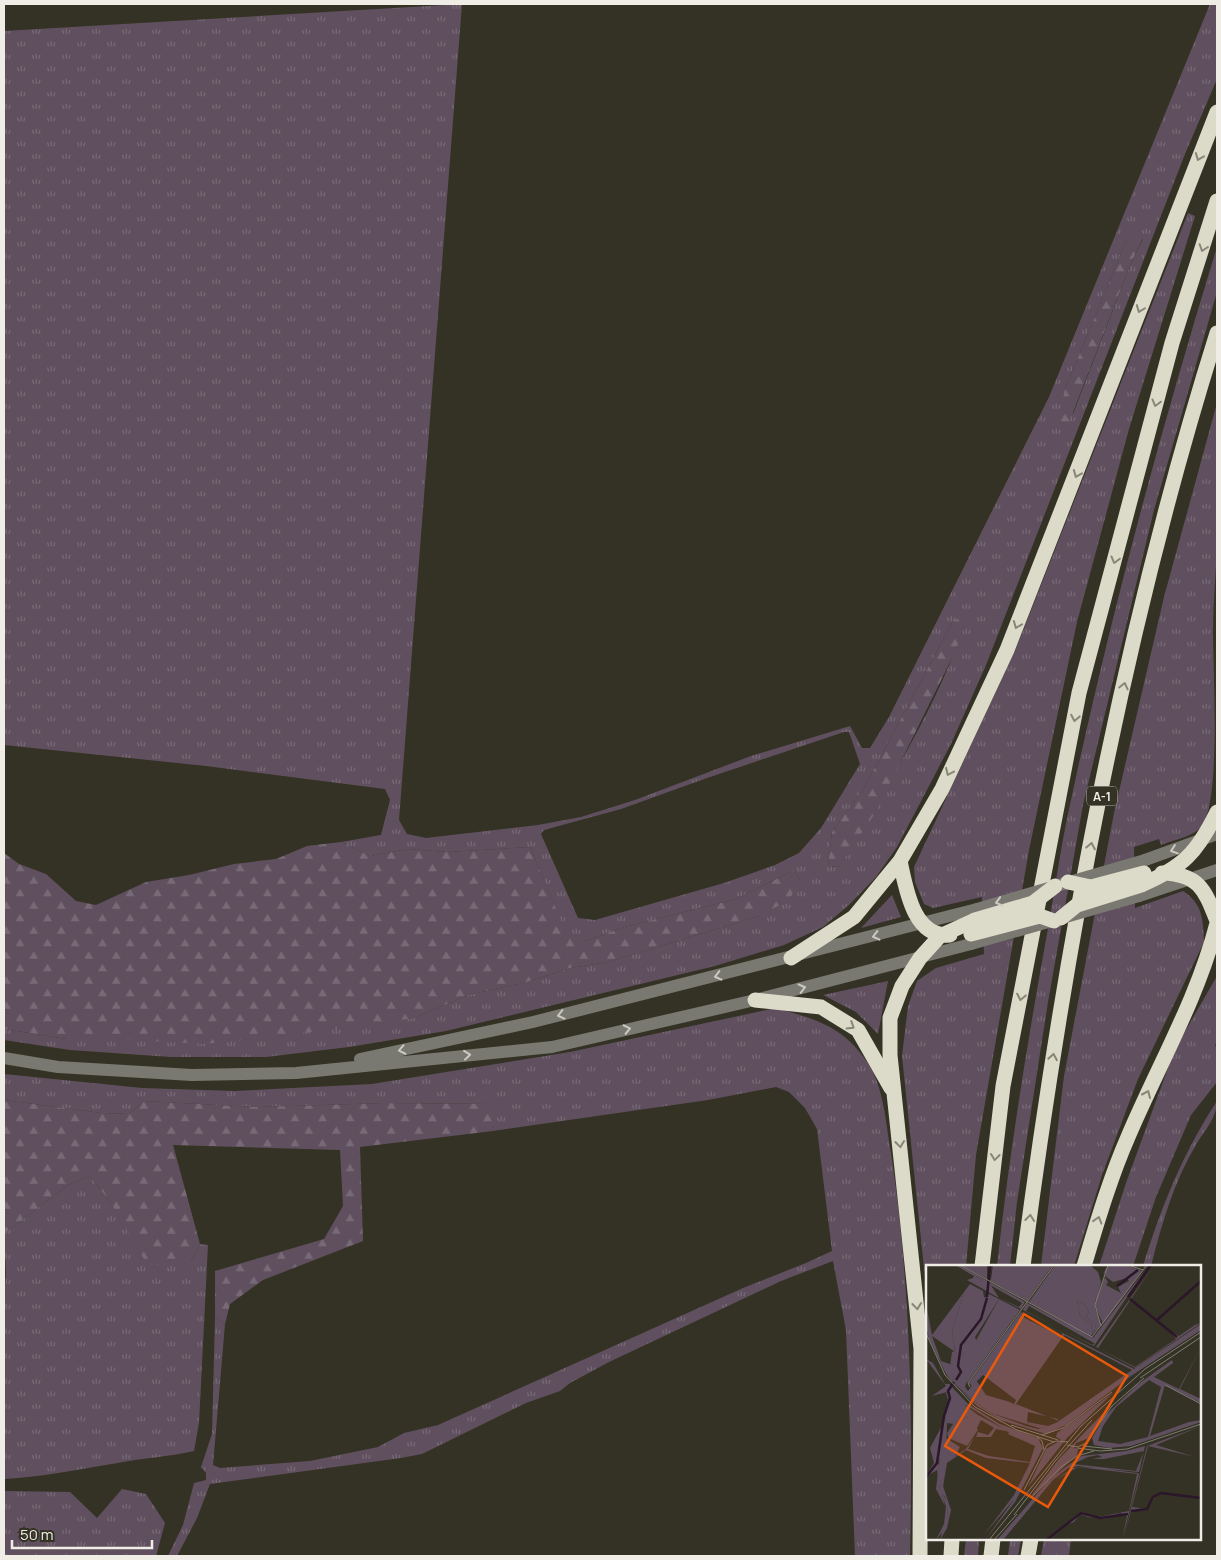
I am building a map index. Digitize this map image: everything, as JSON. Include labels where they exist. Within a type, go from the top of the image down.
[{"type":"highway","points":[[791,958],[854,917],[900,861],[942,789],[1007,650],[1217,112]]},
{"type":"highway","points":[[982,1265],[1003,1086],[1079,693],[1172,343],[1217,201]]},
{"type":"highway","name":"A-1","points":[[1024,1265],[1047,1088],[1082,894],[1120,707],[1155,558],[1217,333]]},
{"type":"highway","points":[[1168,873],[1210,837],[1217,812]]},
{"type":"highway","points":[[900,861],[909,903],[923,924],[940,936]]},
{"type":"highway","points":[[974,927],[1032,903],[1062,884],[1090,887],[1168,873],[1192,880],[1204,889],[1217,922],[1208,958],[1127,1138],[1101,1210],[1084,1265]]},
{"type":"highway","points":[[920,1556],[921,1349],[890,1055],[890,1018],[902,986],[920,958],[940,936],[974,927],[1040,916],[1058,920],[1077,905],[1142,878]]},
{"type":"highway","points":[[1208,958],[1217,945]]},
{"type":"highway","points":[[755,1000],[821,1007],[858,1030],[895,1096]]},
{"type":"highway","points":[[951,1556],[952,1540]]},
{"type":"highway","points":[[991,1556],[993,1540]]},
{"type":"highway","points":[[1028,1556],[1031,1540]]},
{"type":"street","points":[[1142,878],[1210,837]]},
{"type":"street","points":[[1142,878],[1192,880],[1217,870]]},
{"type":"street","points":[[296,1073],[533,1022],[923,924],[974,927]]},
{"type":"street","points":[[4,1058],[58,1067],[192,1075],[296,1073],[552,1047],[755,1000],[920,958],[974,927]]},
{"type":"green space","points":[[462,4],[399,820],[407,834],[426,838],[538,825],[581,817],[635,800],[751,756],[850,726],[862,748],[870,748],[889,717],[1049,397],[1210,4],[1217,4],[1217,79],[1185,154],[986,665],[951,744],[897,847],[876,877],[850,904],[823,927],[784,945],[715,966],[446,1031],[349,1047],[266,1057],[171,1057],[70,1050],[4,1040],[4,1029],[67,1039],[119,1039],[414,1018],[468,995],[527,982],[570,968],[608,962],[759,916],[800,880],[794,870],[736,899],[624,927],[587,941],[568,938],[530,847],[447,852],[408,849],[370,856],[341,842],[381,835],[390,800],[385,789],[206,766],[4,745],[4,31]],"holes":[[[1127,239],[1143,239],[1131,263],[1073,414],[1065,389]],[[953,621],[964,626],[939,689],[908,749],[839,867],[828,866],[832,832],[864,788]],[[844,732],[849,732],[860,764],[821,828],[799,853],[775,865],[724,883],[595,920],[578,918],[541,834],[544,830],[621,809]]]},
{"type":"green space","points":[[1188,213],[1195,216],[1129,429],[1077,622],[1029,850],[976,1155],[966,1265],[926,1265],[926,1287],[902,1056],[908,1006],[917,981],[936,968],[984,954],[982,897],[933,908],[924,904],[915,882],[914,867],[1015,651]]},
{"type":"green space","points":[[1132,237],[1143,238],[1131,263],[1068,425],[1061,422],[1060,413],[1065,389],[1127,239]]},
{"type":"green space","points":[[1217,247],[1217,292],[1154,510],[1083,805],[1048,1002],[1017,1202],[1010,1265],[997,1265],[1007,1183],[1026,1058],[1071,800],[1120,591],[1176,384]]},
{"type":"green space","points":[[1217,403],[1218,526],[1213,609],[1215,733],[1212,790],[1208,812],[1202,826],[1188,836],[1161,845],[1159,839],[1134,847],[1135,908],[1183,891],[1195,901],[1201,913],[1204,942],[1138,1079],[1102,1175],[1074,1265],[1041,1265],[1064,1076],[1114,813],[1164,597]]},
{"type":"green space","points":[[962,617],[964,626],[956,650],[877,810],[839,867],[828,866],[832,832],[864,788],[953,621]]},
{"type":"green space","points":[[341,842],[370,856],[408,849],[447,852],[530,847],[568,937],[587,941],[624,927],[736,899],[794,870],[800,880],[789,900],[759,916],[608,962],[570,968],[527,982],[468,995],[414,1018],[265,1038],[203,1044],[119,1039],[67,1039],[4,1029],[4,853],[19,864],[46,874],[76,901],[96,905],[146,882],[189,875],[234,864],[276,859],[307,846]]},
{"type":"green space","points":[[892,895],[901,917],[861,928]]},
{"type":"green space","points":[[1217,976],[1217,1042],[1215,1045],[1217,1049],[1217,1082],[1191,1115],[1156,1197],[1133,1265],[1099,1265],[1126,1183],[1175,1049]]},
{"type":"green space","points":[[888,981],[878,1034],[856,1012],[823,995]]},
{"type":"green space","points":[[776,1008],[816,1020],[848,1040],[867,1062],[881,1094],[898,1203],[907,1303],[911,1405],[910,1556],[855,1556],[846,1330],[833,1261],[781,1281],[609,1362],[570,1383],[560,1391],[526,1403],[422,1454],[210,1484],[197,1518],[177,1556],[168,1556],[183,1525],[194,1483],[206,1480],[206,1473],[201,1467],[212,1434],[215,1317],[225,1324],[213,1465],[220,1468],[310,1461],[378,1447],[404,1433],[438,1425],[743,1288],[832,1251],[817,1129],[805,1108],[789,1092],[776,1087],[708,1100],[493,1131],[496,1104],[385,1103],[258,1107],[144,1101],[129,1114],[101,1113],[4,1100],[4,1074],[142,1088],[235,1091],[372,1084],[570,1052]]},
{"type":"green space","points":[[4,1100],[101,1113],[129,1114],[144,1101],[258,1107],[385,1103],[497,1104],[493,1131],[360,1147],[363,1241],[263,1280],[230,1304],[225,1324],[215,1317],[215,1271],[324,1239],[343,1206],[340,1150],[173,1145],[200,1244],[191,1261],[148,1266],[111,1203],[90,1176],[68,1185],[4,1234]]},
{"type":"green space","points":[[1217,1101],[1213,1118],[1189,1157],[1175,1187],[1164,1218],[1151,1265],[1143,1265],[1174,1181]]},
{"type":"green space","points":[[90,1176],[111,1203],[191,1261],[200,1244],[208,1245],[199,1423],[194,1451],[47,1475],[4,1479],[4,1291],[6,1270],[4,1234],[68,1185]]},
{"type":"green space","points":[[122,1489],[146,1494],[165,1523],[156,1556],[4,1556],[4,1491],[70,1492],[97,1518]]},
{"type":"green space","points":[[966,1540],[979,1540],[978,1556],[964,1556]]},
{"type":"green space","points":[[1010,1540],[1021,1540],[1018,1556],[1008,1556]]},
{"type":"green space","points":[[1044,1540],[1071,1540],[1069,1556],[1041,1556]]}]
